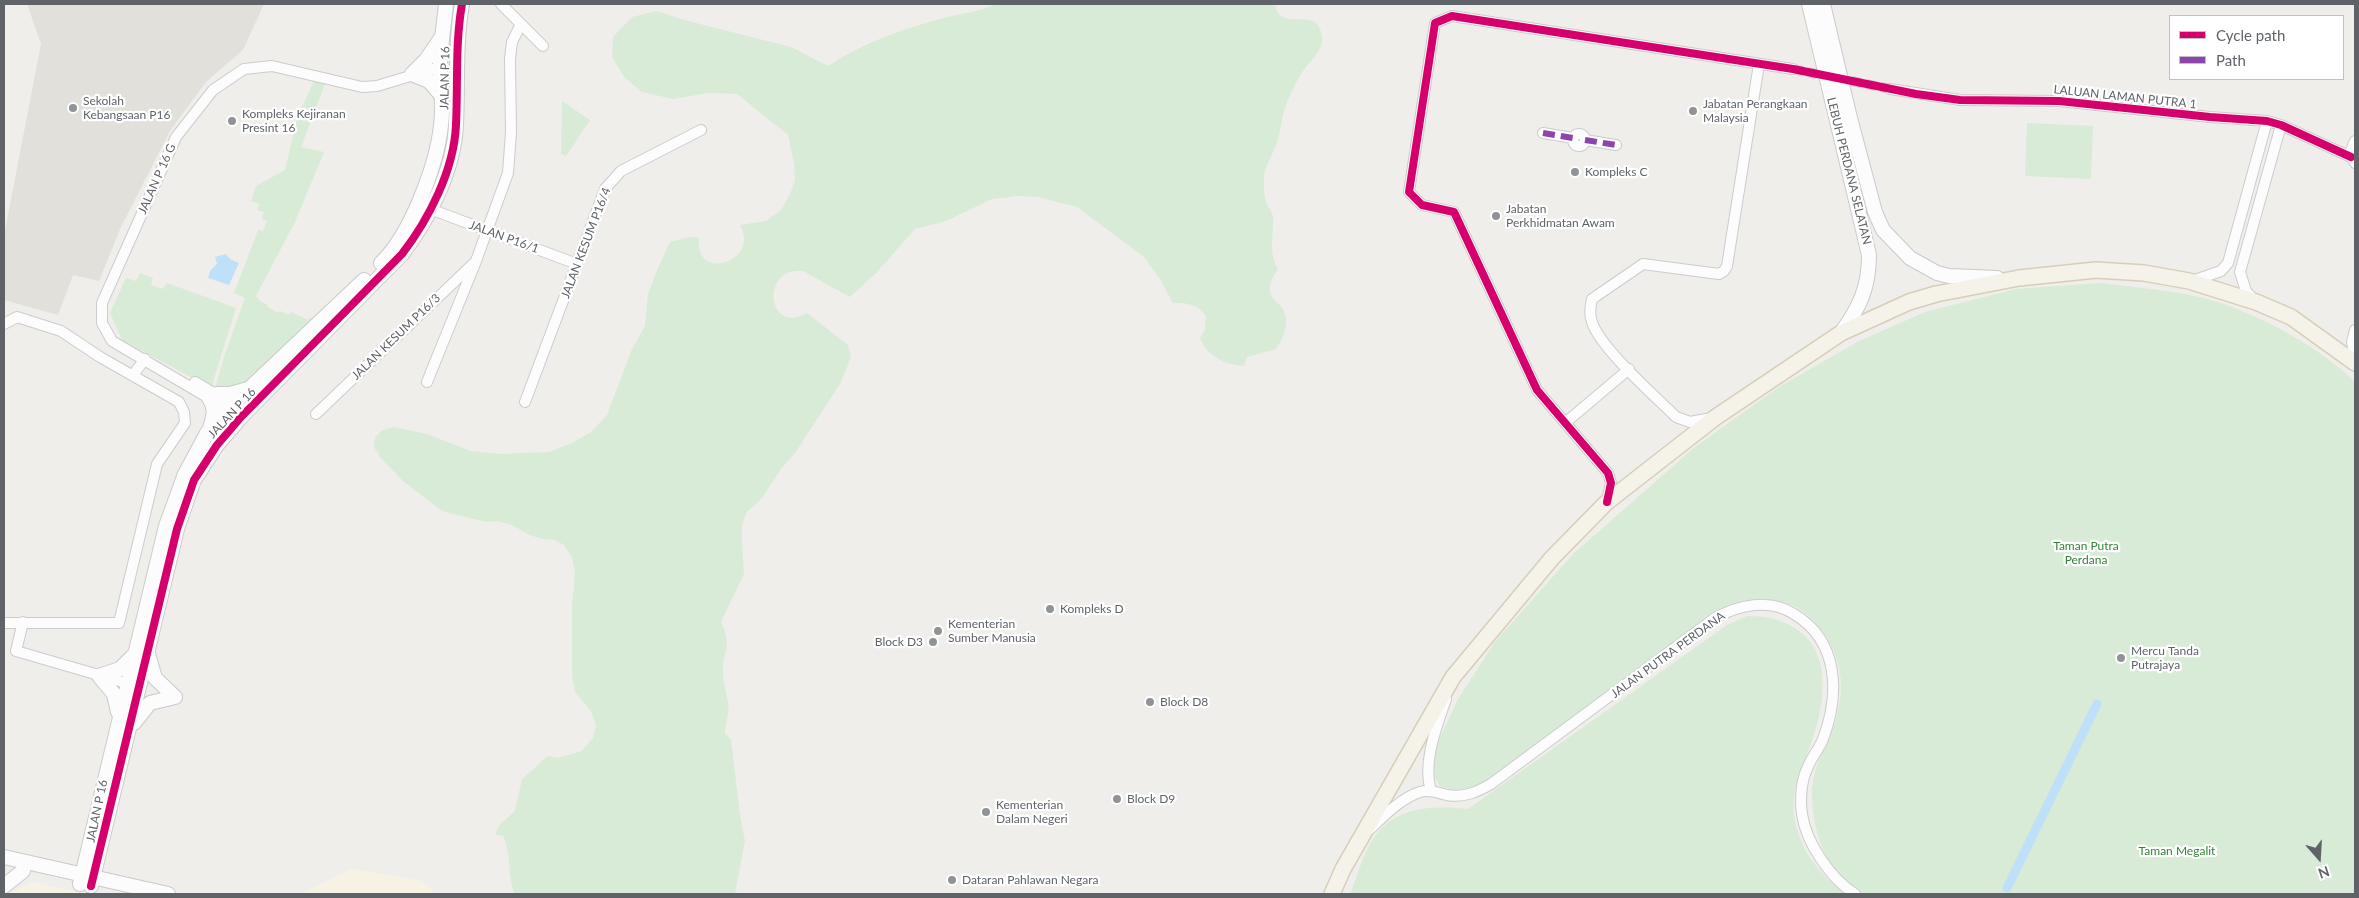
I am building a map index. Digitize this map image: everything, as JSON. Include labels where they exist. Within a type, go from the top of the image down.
[{"type":"main road","points":[[1332,894],[1343,869],[1453,677],[1552,558],[1607,502],[1716,417],[1841,333],[1909,302],[1936,294],[2019,278],[2096,270],[2144,273],[2189,281],[2256,302],[2291,317],[2355,363]]},
{"type":"street","name":"JALAN P 16","points":[[141,654],[166,526],[185,474],[210,429],[388,257],[398,243],[422,196],[435,157],[442,124],[440,66],[446,4]]},
{"type":"street","points":[[500,4],[543,46]]},
{"type":"street","name":"LEBUH PERDANA SELATAN","points":[[1809,4],[1869,255],[1868,284],[1857,308],[1841,333]]},
{"type":"street","name":"LEBUH PERDANA SELATAN","points":[[1823,4],[1850,118],[1875,212],[1883,230],[1910,258],[1937,273],[1968,278],[2019,278]]},
{"type":"street","name":"JALAN P 16","points":[[87,881],[119,718],[133,685],[194,480],[217,445],[402,254],[424,223],[450,159],[456,127],[456,61],[461,6]]},
{"type":"street","points":[[456,127],[448,77],[440,66],[448,56],[461,6]]},
{"type":"street","points":[[1607,502],[1611,483],[1608,472],[1537,390],[1454,212],[1422,205],[1409,192],[1435,23],[1452,16],[1793,69]]},
{"type":"street","name":"JALAN KESUM P16/3","points":[[427,382],[476,261],[508,173],[511,132],[510,59],[512,42],[521,24]]},
{"type":"street","points":[[441,95],[429,81],[412,74],[426,60],[443,35]]},
{"type":"street","points":[[1716,417],[1690,422],[1676,417],[1612,354],[1592,325],[1589,311],[1592,299],[1643,264],[1719,274],[1724,271],[1727,266],[1759,64]]},
{"type":"street","name":"JALAN P 16 G","points":[[244,415],[112,341],[102,323],[102,303],[176,136],[213,90],[244,69],[268,66],[362,87],[377,86],[440,66]]},
{"type":"street","name":"LALUAN LAMAN PUTRA 1","points":[[1890,89],[1960,100],[2059,101],[2210,118],[2267,121],[2281,125],[2353,160]]},
{"type":"street","points":[[2189,281],[2208,277],[2221,271],[2228,263],[2267,121]]},
{"type":"street","points":[[2256,302],[2246,291],[2240,272],[2281,125]]},
{"type":"street","name":"JALAN KESUM P16/4","points":[[525,402],[605,189],[621,171],[701,130]]},
{"type":"street","points":[[1544,133],[1574,138],[1575,144],[1578,145],[1584,143],[1585,140],[1616,145]]},
{"type":"street","points":[[2353,160],[2351,149],[2355,141]]},
{"type":"street","name":"JALAN P16/1","points":[[430,209],[577,264]]},
{"type":"street","name":"JALAN KESUM P16/3","points":[[316,414],[476,261]]},
{"type":"street","points":[[4,324],[17,317],[61,331],[179,402],[184,412],[185,423],[157,464],[119,622],[4,623]]},
{"type":"street","points":[[2355,330],[2352,342],[2355,358]]},
{"type":"street","points":[[133,375],[145,359]]},
{"type":"street","points":[[1565,423],[1629,369]]},
{"type":"street","points":[[210,429],[214,417],[213,396],[250,389]]},
{"type":"street","name":"JALAN PUTRA PERDANA","points":[[1430,790],[1448,795],[1467,795],[1491,784],[1715,618],[1733,609],[1754,605],[1787,609],[1801,618],[1822,641],[1829,654],[1834,674],[1835,692],[1823,739],[1806,770],[1802,792],[1802,814],[1810,837],[1830,873],[1842,886],[1855,894]]},
{"type":"street","points":[[23,622],[16,651],[133,685]]},
{"type":"street","points":[[99,676],[120,669],[141,654],[155,678],[175,697],[150,703],[139,714],[131,728]]},
{"type":"street","points":[[99,676],[114,694],[119,718]]},
{"type":"street","points":[[1362,836],[1410,797],[1430,790],[1428,782],[1432,749],[1453,677]]},
{"type":"street","name":"JALAN P 16","points":[[92,857],[131,728],[133,685]]},
{"type":"street","points":[[57,869],[92,857],[112,882]]},
{"type":"street","points":[[4,862],[57,869],[129,894]]},
{"type":"street","points":[[4,862],[23,871],[87,881],[112,882],[168,894]]},
{"type":"street","points":[[4,886],[23,871]]},
{"type":"shaded area","points":[[27,4],[264,4],[243,50],[206,82],[170,131],[121,227],[99,281],[73,275],[58,315],[4,300],[4,235],[41,44]]},
{"type":"shaded area","points":[[352,869],[422,881],[436,894],[300,894]]},
{"type":"shaded area","points":[[31,882],[89,894],[10,894]]},
{"type":"green space","points":[[996,4],[1275,4],[1278,13],[1284,18],[1315,22],[1320,28],[1322,39],[1320,49],[1301,74],[1289,98],[1277,142],[1264,176],[1265,199],[1273,216],[1273,257],[1278,269],[1271,280],[1270,291],[1285,313],[1286,324],[1282,340],[1276,349],[1247,357],[1244,366],[1230,364],[1212,355],[1200,338],[1205,330],[1206,316],[1192,305],[1173,303],[1160,279],[1144,257],[1077,207],[1038,197],[1018,196],[992,199],[946,221],[915,229],[877,272],[850,297],[803,271],[789,272],[780,279],[775,288],[774,299],[777,308],[783,315],[794,318],[807,313],[848,345],[851,357],[840,384],[795,453],[781,469],[762,498],[747,512],[742,525],[744,574],[721,622],[727,643],[723,663],[728,706],[725,734],[731,739],[745,841],[735,894],[515,894],[511,880],[506,843],[503,836],[495,834],[500,824],[515,811],[522,779],[548,756],[558,758],[582,751],[593,738],[596,725],[591,711],[575,692],[572,676],[572,606],[575,573],[572,557],[564,545],[555,540],[542,539],[512,525],[497,521],[486,522],[442,511],[403,481],[380,457],[374,447],[375,438],[381,431],[393,427],[427,434],[471,451],[500,454],[549,452],[572,443],[591,432],[607,415],[632,349],[645,326],[648,294],[670,242],[690,237],[699,238],[700,252],[706,260],[715,263],[726,262],[735,257],[742,249],[744,238],[740,225],[766,221],[781,210],[795,180],[794,163],[788,135],[737,94],[708,93],[673,99],[642,92],[625,78],[612,57],[613,37],[632,17],[657,11],[688,21],[791,47],[828,66],[855,50],[901,31]]},
{"type":"green space","points":[[314,81],[325,84],[301,147],[324,152],[295,222],[256,296],[260,301],[268,305],[267,307],[279,313],[280,311],[289,315],[291,312],[308,320],[310,317],[314,320],[305,332],[238,389],[215,389],[245,298],[234,293],[258,230],[263,231],[267,221],[262,219],[264,212],[257,210],[259,204],[251,201],[256,186],[285,170],[298,115]]},
{"type":"green space","points":[[562,101],[590,120],[566,156],[561,154]]},
{"type":"green space","points":[[2027,123],[2093,126],[2091,179],[2025,176]]},
{"type":"green space","points":[[140,273],[153,278],[151,285],[163,289],[167,283],[236,308],[211,388],[122,340],[110,313],[126,278],[136,281]]},
{"type":"green space","name":"Taman Putra Perdana","points":[[2102,283],[2194,296],[2245,312],[2306,344],[2341,369],[2355,382],[2355,894],[1863,894],[1841,879],[1834,870],[1820,841],[1814,819],[1813,779],[1834,725],[1841,694],[1838,664],[1833,649],[1816,623],[1797,608],[1772,600],[1746,600],[1713,612],[1489,783],[1462,793],[1440,786],[1434,776],[1435,748],[1458,699],[1495,642],[1573,554],[1695,447],[1779,387],[1859,341],[1925,312],[2016,289]]},
{"type":"green space","points":[[1747,616],[1770,618],[1790,625],[1803,634],[1812,644],[1818,656],[1823,683],[1820,711],[1813,738],[1796,784],[1794,814],[1800,838],[1811,860],[1827,878],[1846,894],[1350,894],[1368,847],[1380,829],[1391,821],[1402,814],[1414,810],[1441,807],[1468,809],[1727,625]]},
{"type":"water","points":[[226,254],[230,259],[239,263],[229,285],[208,278],[210,271],[217,264],[215,257]]},
{"type":"waterway","points":[[2007,888],[2097,704]]},
{"type":"tunnel","points":[[1793,69],[1890,89]]},
{"type":"marked path","points":[[1543,133],[1573,138]]},
{"type":"marked path","points":[[1585,140],[1616,145]]},
{"type":"cycle path","points":[[91,886],[177,529],[194,480],[217,445],[241,417],[402,254],[422,225],[438,193],[451,159],[456,125],[458,34],[462,4]]},
{"type":"cycle path","points":[[1607,502],[1611,483],[1608,473],[1537,390],[1454,212],[1422,205],[1409,192],[1435,23],[1452,16],[1793,69],[1916,94],[1960,100],[2059,101],[2267,121],[2281,125],[2351,157]]},
{"type":"place","name":"Sekolah Kebangsaan P16","points":[[73,108]]},
{"type":"place","name":"Jabatan Perangkaan Malaysia","points":[[1693,111]]},
{"type":"place","name":"Kompleks Kejiranan Presint 16","points":[[232,121]]},
{"type":"place","name":"Kompleks C","points":[[1575,172]]},
{"type":"place","name":"Jabatan Perkhidmatan Awam","points":[[1496,216]]},
{"type":"place","name":"Kompleks D","points":[[1050,609]]},
{"type":"place","name":"Kementerian Sumber Manusia","points":[[938,631]]},
{"type":"place","name":"Block D3","points":[[933,642]]},
{"type":"place","name":"Mercu Tanda Putrajaya","points":[[2121,658]]},
{"type":"place","name":"Block D8","points":[[1150,702]]},
{"type":"place","name":"Block D9","points":[[1117,799]]},
{"type":"place","name":"Kementerian Dalam Negeri","points":[[986,812]]},
{"type":"place","name":"Dataran Pahlawan Negara","points":[[952,880]]},
{"type":"park label","name":"Taman Megalit","points":[[2177,851]]}]
